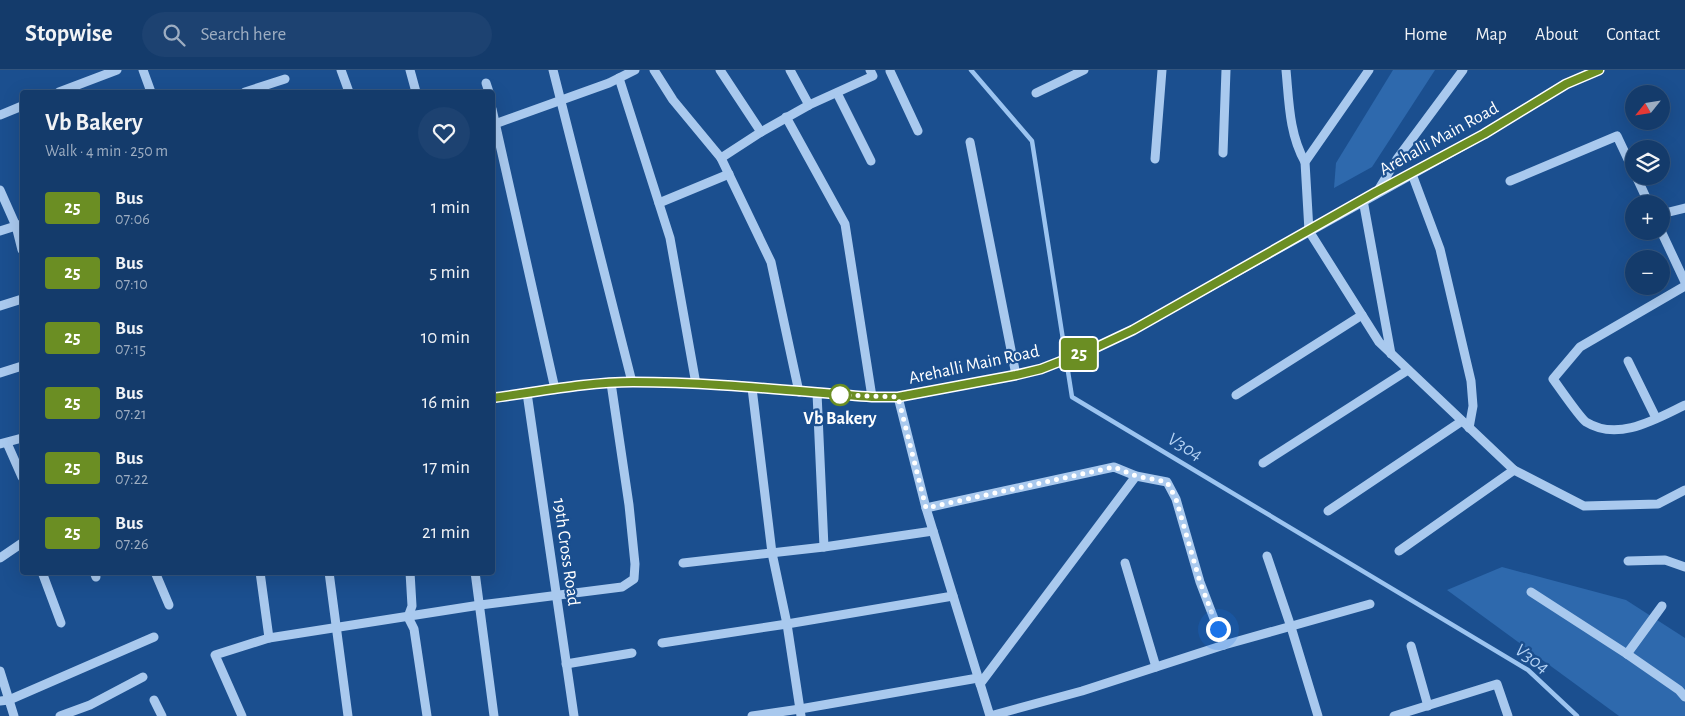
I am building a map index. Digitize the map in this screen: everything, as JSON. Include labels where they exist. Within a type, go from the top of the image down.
[{"type":"street","points":[[64,90],[117,70]]},
{"type":"street","points":[[143,70],[149,90]]},
{"type":"street","points":[[341,70],[348,90]]},
{"type":"street","points":[[410,70],[415,90]]},
{"type":"street","points":[[553,70],[632,382]]},
{"type":"street","points":[[495,124],[561,101],[635,70]]},
{"type":"street","points":[[654,70],[673,100],[721,158],[771,262],[799,392]]},
{"type":"street","points":[[720,70],[761,132]]},
{"type":"street","points":[[790,70],[808,105]]},
{"type":"street","points":[[1036,93],[1074,72],[1084,70]]},
{"type":"street","points":[[1155,159],[1162,70]]},
{"type":"street","points":[[1223,153],[1226,70]]},
{"type":"street","points":[[1286,70],[1293,136],[1305,162],[1309,232],[1379,342],[1514,470],[1584,506],[1658,504],[1685,490]]},
{"type":"street","points":[[1305,162],[1369,70]]},
{"type":"street","points":[[1376,192],[1397,159],[1463,70]]},
{"type":"street","name":"Arehalli Main Road","points":[[495,398],[556,389],[632,382],[696,384],[872,397],[898,397],[1041,369],[1107,343],[1133,330],[1309,232],[1376,192],[1484,134],[1566,84],[1599,70]]},
{"type":"street","points":[[721,158],[786,117],[837,93],[871,73],[891,71],[918,131]]},
{"type":"street","points":[[619,78],[670,238],[696,384]]},
{"type":"street","points":[[250,90],[285,79]]},
{"type":"street","points":[[486,83],[488,90]]},
{"type":"street","points":[[837,93],[871,161]]},
{"type":"street","points":[[0,115],[20,107]]},
{"type":"street","points":[[786,117],[845,224],[872,397]]},
{"type":"street","points":[[495,128],[556,389]]},
{"type":"street","points":[[1510,181],[1617,136],[1625,153]]},
{"type":"street","points":[[970,142],[1016,375]]},
{"type":"street","points":[[659,204],[729,174]]},
{"type":"street","points":[[1328,511],[1466,424],[1473,406],[1472,381],[1440,249],[1412,174]]},
{"type":"street","points":[[0,190],[19,225],[0,231]]},
{"type":"street","points":[[1363,200],[1391,354]]},
{"type":"street","points":[[1670,212],[1685,208]]},
{"type":"street","points":[[1665,240],[1685,282]]},
{"type":"street","points":[[1685,286],[1580,347],[1553,379],[1585,422],[1608,430],[1640,426],[1685,404]]},
{"type":"street","points":[[0,306],[20,300]]},
{"type":"street","points":[[1236,395],[1362,314]]},
{"type":"street","points":[[1628,360],[1656,418]]},
{"type":"street","points":[[0,373],[20,367]]},
{"type":"street","points":[[1263,463],[1408,370]]},
{"type":"street","points":[[242,716],[215,655],[269,638],[480,606],[622,587],[634,579],[635,564],[629,505],[610,383]]},
{"type":"street","points":[[752,388],[772,553],[787,624],[800,713]]},
{"type":"street","name":"19th Cross Road","points":[[527,393],[574,716]]},
{"type":"street","points":[[817,393],[824,548]]},
{"type":"street","points":[[898,397],[926,508],[990,716],[1082,691],[1224,645],[1370,604]]},
{"type":"street","points":[[20,439],[3,444],[20,474]]},
{"type":"street","points":[[926,508],[1114,467],[1136,476],[1167,482],[1176,499],[1200,582],[1224,645]]},
{"type":"street","points":[[1399,551],[1514,470]]},
{"type":"street","points":[[752,716],[800,713],[979,681],[1136,476]]},
{"type":"street","points":[[683,563],[824,548],[933,531]]},
{"type":"street","points":[[0,558],[20,544]]},
{"type":"street","points":[[1266,556],[1291,627],[1318,716]]},
{"type":"street","points":[[1628,561],[1665,560],[1685,568]]},
{"type":"street","points":[[1125,563],[1156,667]]},
{"type":"street","points":[[43,575],[61,623]]},
{"type":"street","points":[[156,575],[169,604]]},
{"type":"street","points":[[260,575],[269,638]]},
{"type":"street","points":[[329,575],[348,716]]},
{"type":"street","points":[[410,575],[412,606],[408,617],[414,629],[427,716]]},
{"type":"street","points":[[476,575],[494,716]]},
{"type":"street","points":[[1531,592],[1683,691]]},
{"type":"street","points":[[662,643],[953,596]]},
{"type":"street","points":[[1627,654],[1662,606]]},
{"type":"street","points":[[4,700],[154,637]]},
{"type":"street","points":[[1412,646],[1428,706]]},
{"type":"street","points":[[566,664],[632,653]]},
{"type":"street","points":[[0,671],[4,700],[14,716]]},
{"type":"street","points":[[60,716],[90,705],[143,677]]},
{"type":"street","points":[[1394,716],[1497,684],[1508,716]]},
{"type":"street","points":[[154,700],[162,716]]},
{"type":"shaded area","points":[[1393,70],[1435,70],[1372,167],[1334,188],[1336,163]]},
{"type":"shaded area","points":[[1502,567],[1626,600],[1685,638],[1685,716],[1619,716],[1447,590]]},
{"type":"waterway","name":"V304","points":[[971,70],[1032,141],[1072,397],[1528,670],[1577,716]]},
{"type":"bus line","name":"25","points":[[495,398],[556,389],[632,382],[696,384],[872,397],[898,397],[1041,369],[1107,343],[1133,330],[1309,232],[1376,192],[1484,134],[1566,84],[1599,70]]},
{"type":"place","name":"Vb Bakery","points":[[840,395]]},
{"type":"route","points":[[840,395],[898,397],[926,508],[1114,467],[1136,476],[1167,482],[1176,499],[1200,582],[1218,629]]}]
